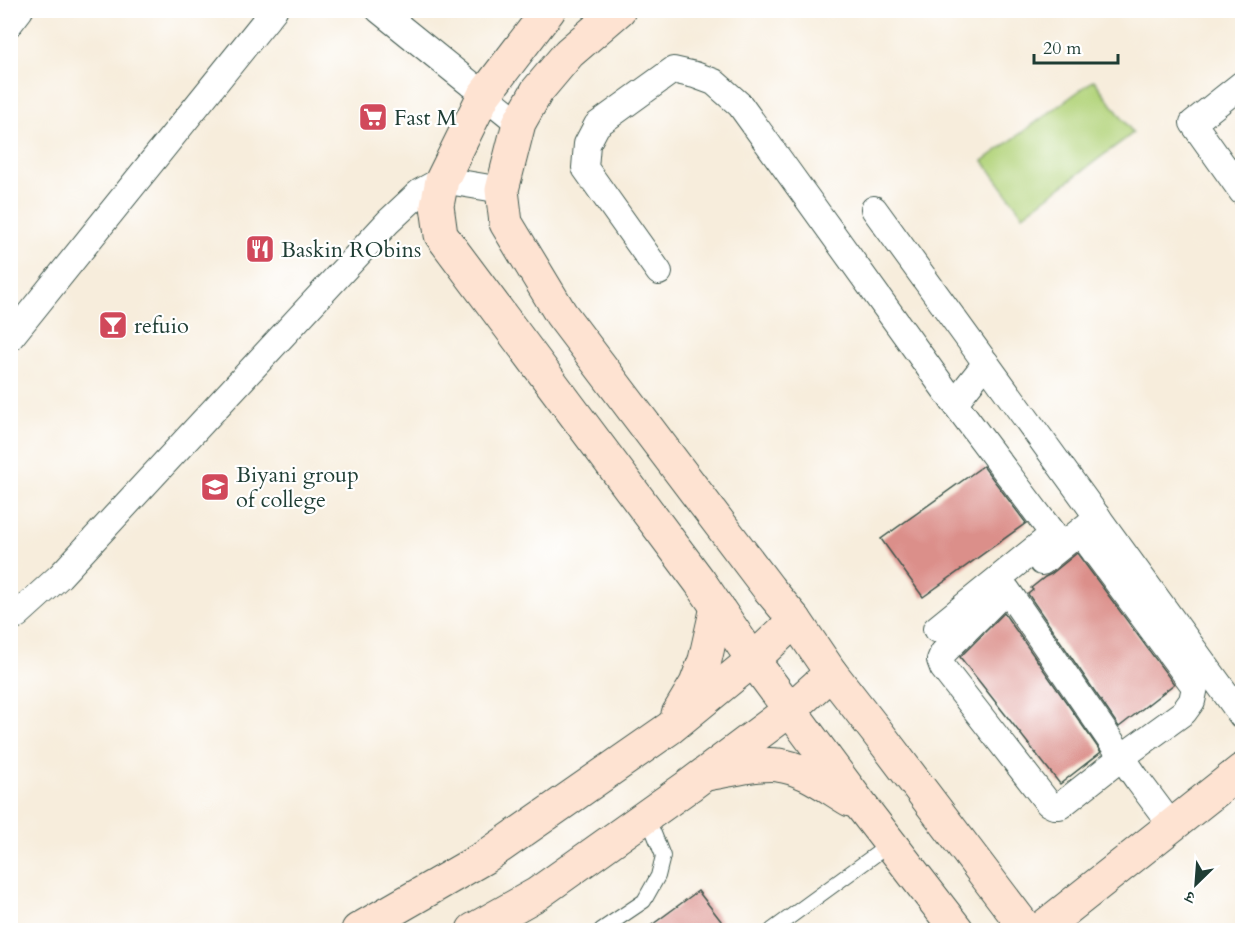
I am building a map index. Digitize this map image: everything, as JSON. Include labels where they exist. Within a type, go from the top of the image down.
[{"type":"street","points":[[10,23],[20,10]]},
{"type":"street","points":[[10,338],[274,10]]},
{"type":"street","points":[[379,10],[519,123]]},
{"type":"street","points":[[549,10],[484,95],[442,180],[437,206],[441,235],[952,929]]},
{"type":"street","points":[[619,10],[569,53],[537,92],[519,123],[502,190],[506,223],[561,314],[769,589],[795,620],[831,673],[1027,930]]},
{"type":"street","points":[[659,272],[585,168],[587,144],[597,125],[674,70],[714,82],[740,105],[953,401],[1053,534]]},
{"type":"street","points":[[1242,84],[1192,123],[1242,192]]},
{"type":"street","points":[[10,617],[17,615],[60,576],[388,222],[420,192],[442,180],[502,190]]},
{"type":"street","points":[[874,209],[987,363],[1089,518],[1195,687],[1192,701],[1184,712],[1060,806],[1054,806],[1048,803],[940,660],[943,653],[1007,590],[1089,518]]},
{"type":"street","points":[[953,401],[960,396],[987,363]]},
{"type":"street","points":[[936,629],[1053,534],[1089,518]]},
{"type":"street","points":[[1089,518],[1242,716]]},
{"type":"street","points":[[1007,590],[1172,826]]},
{"type":"street","points":[[670,728],[696,684],[705,660],[717,607]]},
{"type":"street","points":[[358,930],[485,857],[670,728],[753,660],[795,620]]},
{"type":"street","points":[[473,930],[537,894],[647,816],[791,709],[831,673]]},
{"type":"street","points":[[703,775],[776,764],[818,780],[862,807]]},
{"type":"street","points":[[1040,930],[1242,770]]},
{"type":"lane","points":[[601,930],[644,901],[658,876],[663,856],[647,816]]},
{"type":"lane","points":[[772,930],[890,844]]},
{"type":"green space","points":[[1094,80],[1133,133],[1023,215],[983,161]]},
{"type":"building","points":[[983,466],[1026,523],[923,597],[881,539]]},
{"type":"building","points":[[1077,553],[1174,684],[1119,727],[1028,594],[1033,590],[1031,588]]},
{"type":"building","points":[[1004,613],[1101,752],[1060,784],[960,657]]},
{"type":"building","points":[[698,891],[728,930],[645,930]]},
{"type":"place","name":"Fast M","points":[[373,117]]},
{"type":"place","name":"Baskin RObins","points":[[260,249]]},
{"type":"place","name":"refuio","points":[[113,325]]},
{"type":"place","name":"Biyani group of college","points":[[215,487]]}]
